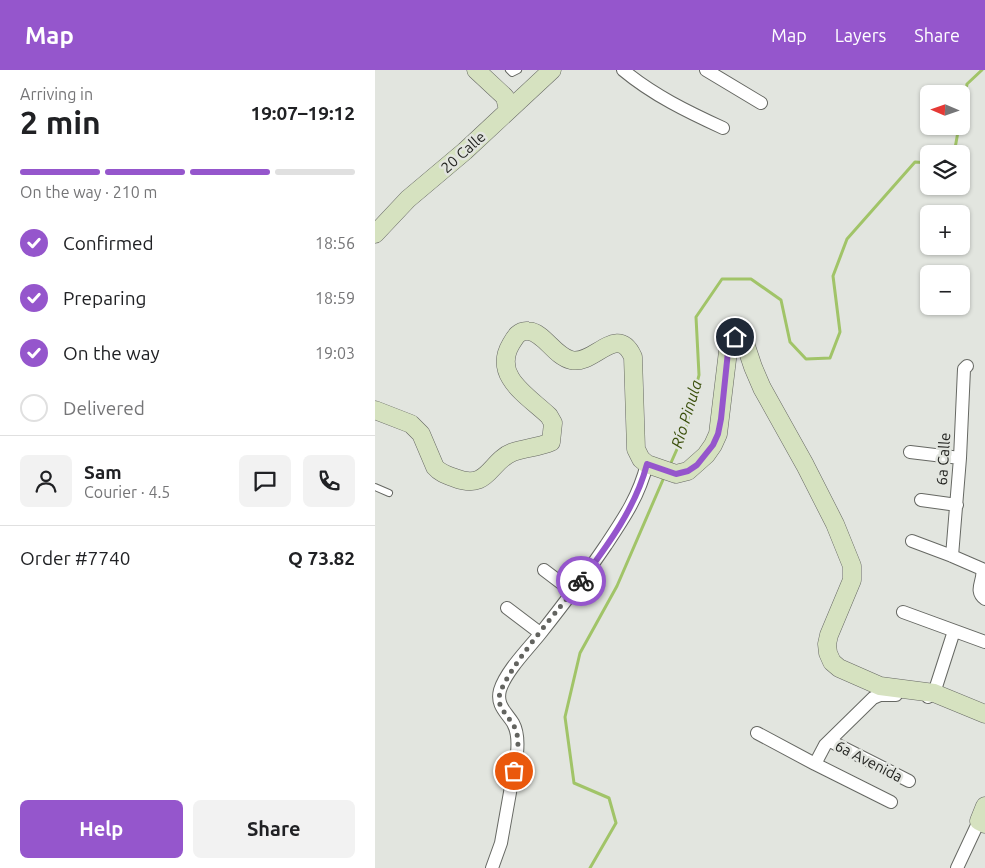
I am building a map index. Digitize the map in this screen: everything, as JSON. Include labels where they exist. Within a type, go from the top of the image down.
[{"type":"street","points":[[476,70],[505,97],[508,110]]},
{"type":"street","points":[[487,70],[513,94],[523,96]]},
{"type":"street","name":"20 Calle","points":[[375,234],[409,199],[465,151],[552,70]]},
{"type":"street","points":[[623,70],[670,102],[723,128]]},
{"type":"street","points":[[706,70],[761,103]]},
{"type":"street","points":[[375,410],[411,424],[421,434],[435,467],[439,471],[460,480],[475,482],[483,478],[512,452],[551,442],[553,423],[549,416],[512,382],[506,369],[506,355],[517,334],[526,330],[536,332],[559,354],[575,361],[587,358],[611,344],[619,343],[629,350],[633,357],[637,449],[641,459],[652,466],[676,474],[688,471],[697,465],[713,445],[718,434],[721,419],[729,342],[735,337],[743,337],[753,367],[835,524],[852,566],[851,580],[827,644],[828,653],[833,662],[839,668],[880,686],[934,693],[985,714]]},
{"type":"street","name":"6a Calle","points":[[952,556],[960,458],[964,368],[967,366]]},
{"type":"street","points":[[910,452],[960,458]]},
{"type":"street","points":[[492,868],[501,843],[518,741],[513,725],[501,708],[500,690],[509,674],[573,592],[630,508],[652,466]]},
{"type":"street","points":[[921,500],[957,505]]},
{"type":"street","points":[[912,541],[982,569],[983,573],[979,588],[984,598]]},
{"type":"street","points":[[544,570],[573,592]]},
{"type":"street","points":[[507,608],[540,633]]},
{"type":"street","points":[[903,612],[985,642]]},
{"type":"street","points":[[815,764],[825,745],[873,698],[887,694],[925,699],[934,693],[954,632]]},
{"type":"street","points":[[757,734],[891,802]]},
{"type":"street","name":"6a Avenida","points":[[830,741],[909,781]]},
{"type":"street","points":[[957,868],[983,817]]},
{"type":"lane","points":[[509,70],[512,73],[518,70]]},
{"type":"lane","points":[[375,487],[389,493]]},
{"type":"waterway","name":"Río Pinula","points":[[967,85],[982,70]]},
{"type":"waterway","name":"Río Pinula","points":[[956,145],[957,135]]},
{"type":"waterway","name":"Río Pinula","points":[[670,465],[685,431],[699,375],[696,317],[722,279],[751,279],[781,300],[790,342],[806,359],[830,358],[840,332],[833,276],[847,239],[915,162],[920,162]]},
{"type":"waterway","name":"Río Pinula","points":[[590,868],[616,823],[609,798],[574,783],[565,717],[580,653],[617,586],[665,475]]},
{"type":"way so far","points":[[514,771],[518,741],[513,725],[501,708],[500,690],[512,669],[581,581]]},
{"type":"route","points":[[581,581],[630,508],[642,483],[647,464],[676,474],[688,471],[697,465],[713,445],[718,434],[721,419],[729,342],[735,337]]}]
